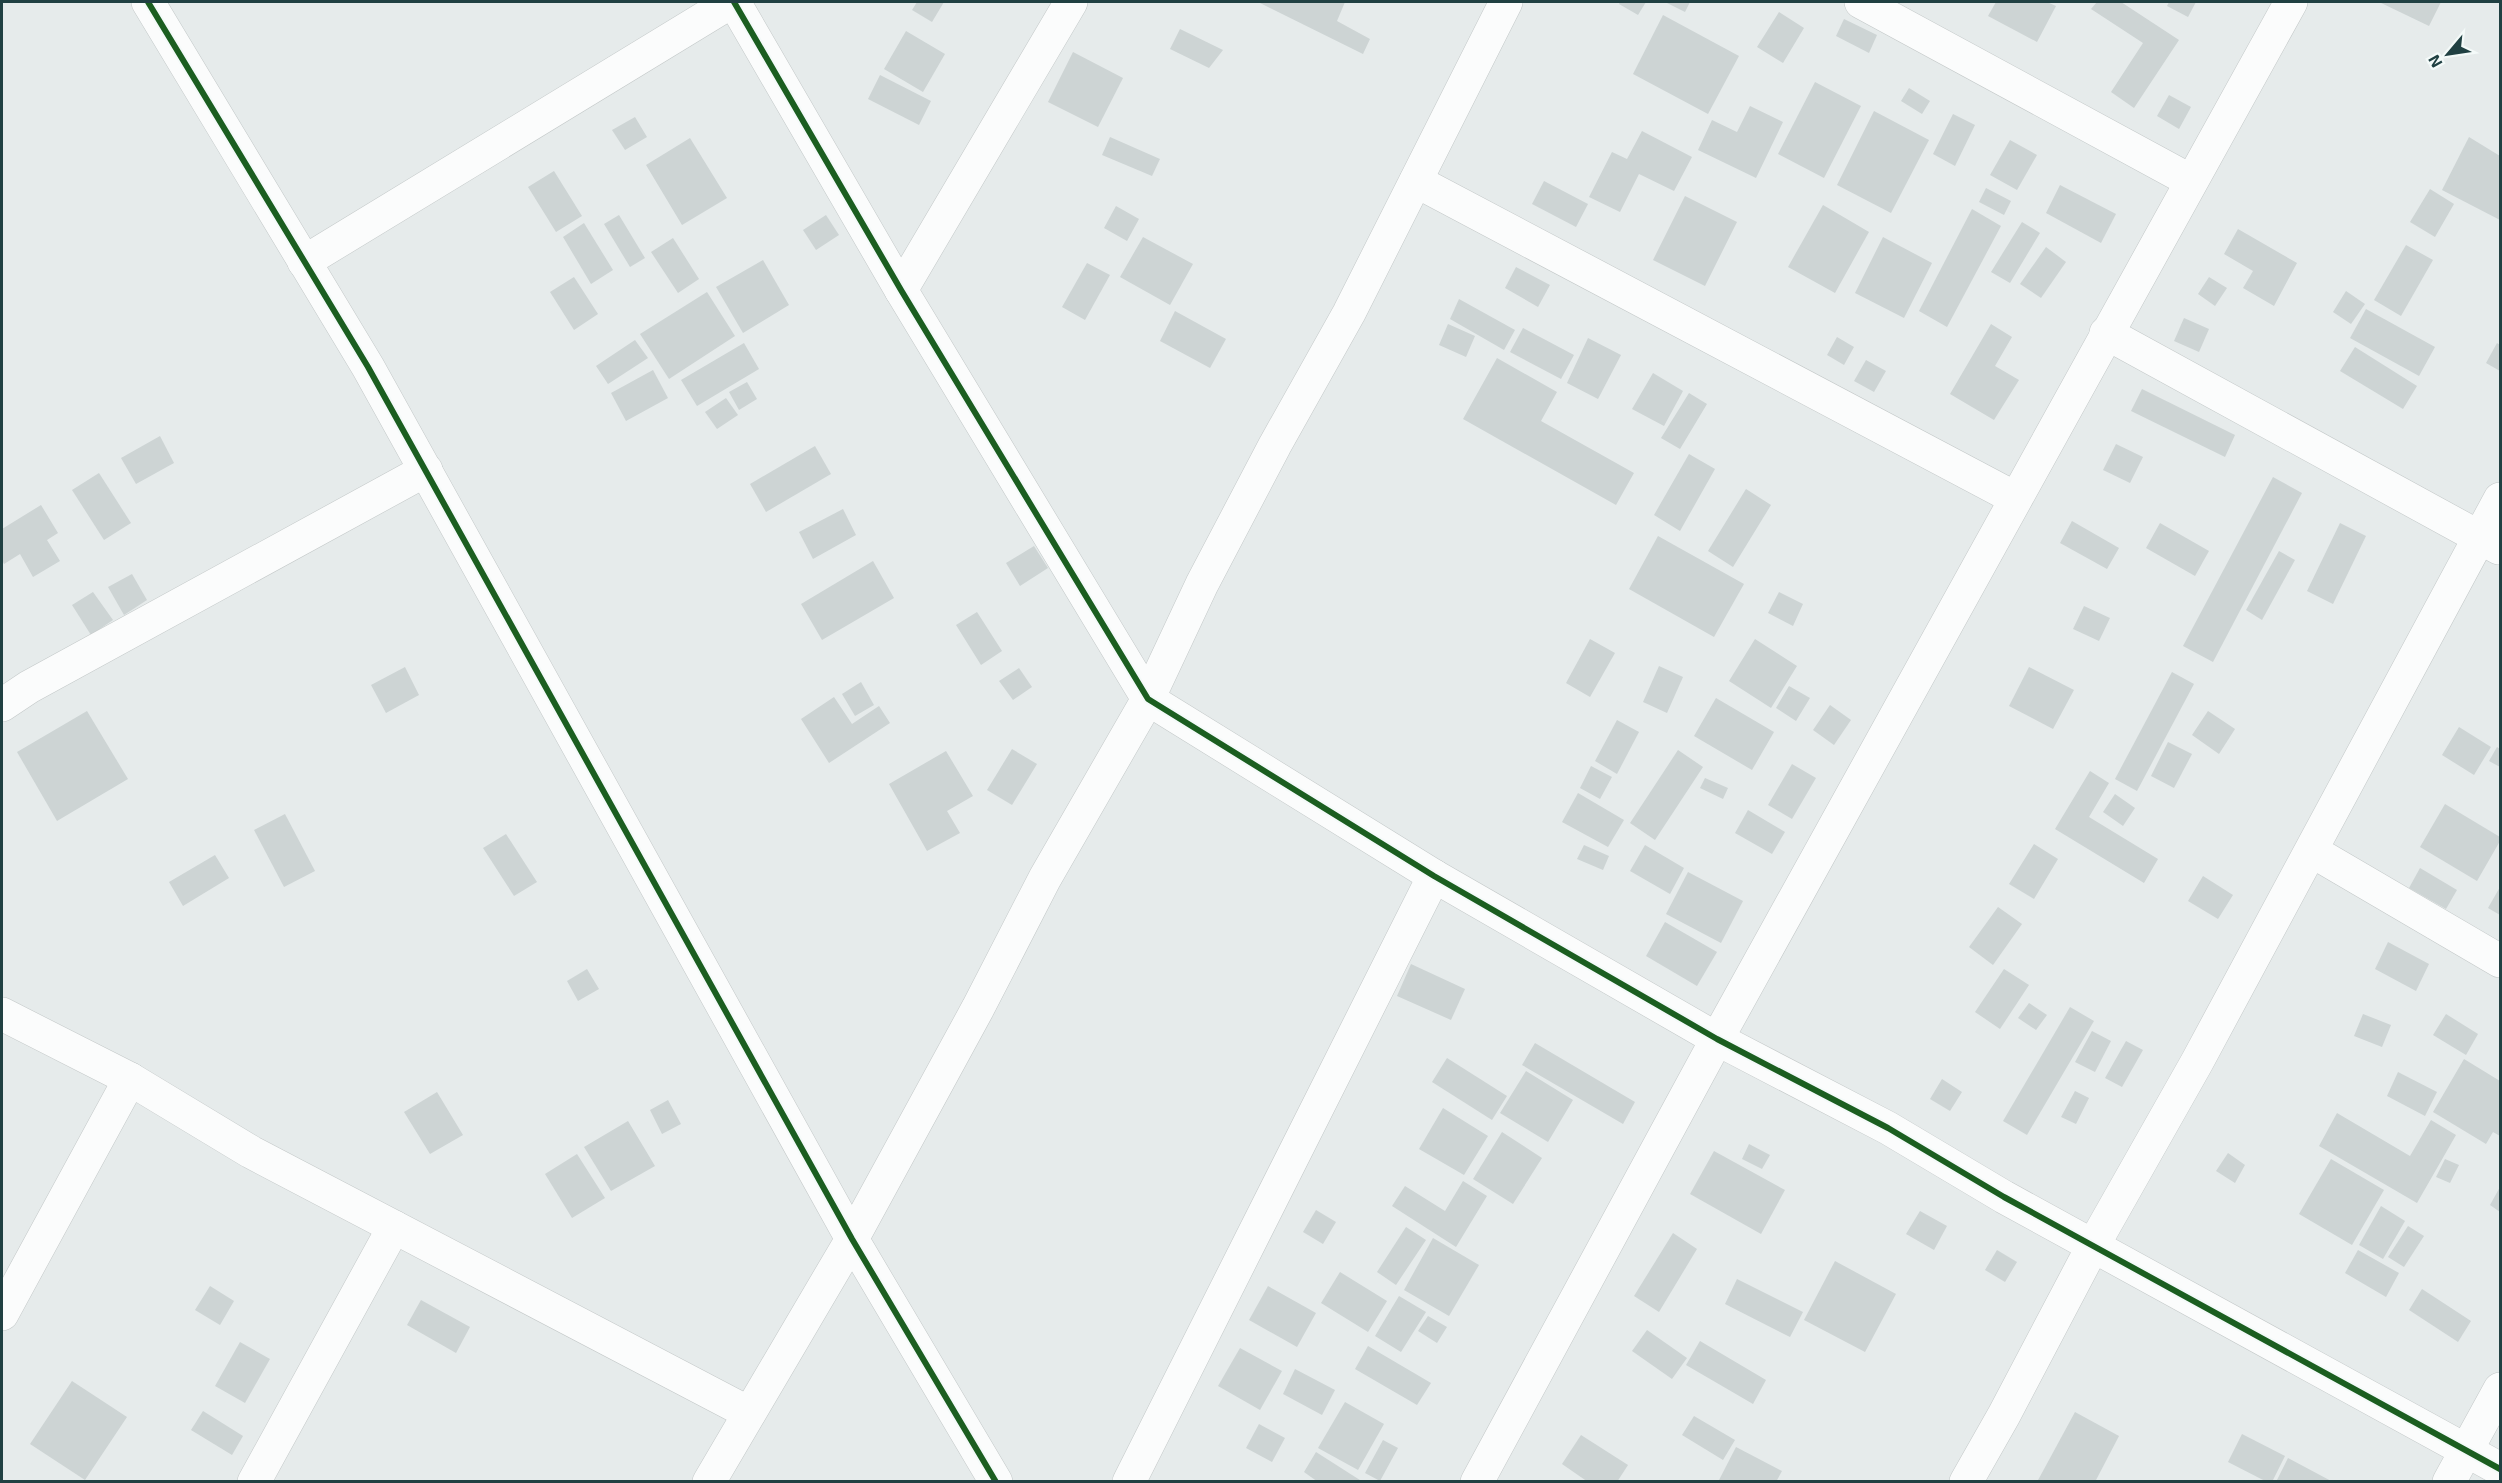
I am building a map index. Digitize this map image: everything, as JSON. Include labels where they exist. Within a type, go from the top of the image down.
[{"type":"street","points":[[148,2],[368,367],[852,1239],[996,1482]]},
{"type":"street","points":[[304,262],[732,2],[901,290],[1148,699],[1434,876],[1717,1038],[1888,1128],[2004,1197],[2094,1244],[2500,1469]]},
{"type":"street","points":[[901,290],[1071,2]]},
{"type":"street","points":[[709,1482],[852,1239],[978,1008],[1045,878],[1148,699],[1208,574],[1275,445],[1349,313],[1506,2]]},
{"type":"street","points":[[1860,2],[2191,181]]},
{"type":"street","points":[[1477,1482],[1717,1038],[2291,2]]},
{"type":"street","points":[[1416,181],[2015,498]]},
{"type":"street","points":[[2106,333],[2490,543]]},
{"type":"street","points":[[2,705],[29,687],[426,470]]},
{"type":"street","points":[[1966,1482],[2094,1244],[2312,851],[2490,543],[2500,499]]},
{"type":"street","points":[[2312,851],[2500,961]]},
{"type":"street","points":[[1129,1482],[1434,876]]},
{"type":"street","points":[[2,1014],[130,1079],[251,1152],[749,1413]]},
{"type":"street","points":[[2,1314],[130,1079]]},
{"type":"street","points":[[254,1482],[394,1227]]},
{"type":"street","points":[[2449,1482],[2500,1389]]},
{"type":"building","points":[[917,2],[944,2],[932,22],[912,10]]},
{"type":"building","points":[[1258,2],[1345,2],[1337,21],[1370,39],[1363,54]]},
{"type":"building","points":[[1620,2],[1646,2],[1638,15],[1619,4]]},
{"type":"building","points":[[1665,2],[1690,2],[1685,12]]},
{"type":"building","points":[[1996,2],[2047,2],[2056,6],[2037,42],[1988,16]]},
{"type":"building","points":[[2097,2],[2121,2],[2179,40],[2134,108],[2111,92],[2143,43],[2091,9]]},
{"type":"building","points":[[2169,2],[2196,2],[2188,17],[2167,6]]},
{"type":"building","points":[[2379,2],[2441,2],[2429,26]]},
{"type":"building","points":[[1779,12],[1804,28],[1783,63],[1757,47]]},
{"type":"building","points":[[1663,15],[1739,56],[1708,114],[1633,74]]},
{"type":"building","points":[[1844,19],[1877,35],[1869,53],[1836,36]]},
{"type":"building","points":[[1180,29],[1223,50],[1209,68],[1170,49]]},
{"type":"building","points":[[906,31],[945,54],[923,92],[884,69]]},
{"type":"building","points":[[1073,52],[1123,78],[1098,127],[1048,102]]},
{"type":"building","points":[[880,75],[931,101],[919,125],[868,99]]},
{"type":"building","points":[[1815,82],[1861,106],[1824,178],[1778,154]]},
{"type":"building","points":[[1909,88],[1930,101],[1922,114],[1901,101]]},
{"type":"building","points":[[2169,95],[2191,107],[2179,129],[2157,116]]},
{"type":"building","points":[[1750,106],[1783,122],[1756,178],[1698,150],[1712,120],[1737,132]]},
{"type":"building","points":[[1874,111],[1929,140],[1891,213],[1837,185]]},
{"type":"building","points":[[1953,114],[1975,125],[1955,166],[1933,154]]},
{"type":"building","points":[[635,117],[647,137],[625,150],[612,130]]},
{"type":"building","points":[[1642,131],[1692,157],[1674,191],[1639,174],[1620,212],[1589,197],[1612,152],[1627,159]]},
{"type":"building","points":[[1110,137],[1160,159],[1152,176],[1102,155]]},
{"type":"building","points":[[2469,137],[2500,156],[2500,220],[2442,190]]},
{"type":"building","points":[[690,138],[727,198],[682,225],[646,165]]},
{"type":"building","points":[[2010,140],[2037,155],[2017,190],[1990,175]]},
{"type":"building","points":[[554,171],[582,216],[556,232],[528,187]]},
{"type":"building","points":[[1544,181],[1588,204],[1576,227],[1532,204]]},
{"type":"building","points":[[2060,185],[2116,214],[2101,243],[2046,213]]},
{"type":"building","points":[[1986,188],[2011,201],[2004,215],[1979,202]]},
{"type":"building","points":[[2430,189],[2454,204],[2435,237],[2410,222]]},
{"type":"building","points":[[1685,196],[1737,222],[1705,286],[1653,260]]},
{"type":"building","points":[[1823,205],[1869,232],[1835,293],[1788,267]]},
{"type":"building","points":[[1116,206],[1139,219],[1127,241],[1104,228]]},
{"type":"building","points":[[1972,209],[2001,226],[1947,327],[1919,311]]},
{"type":"building","points":[[619,215],[645,258],[630,267],[604,224]]},
{"type":"building","points":[[826,215],[839,235],[816,250],[803,230]]},
{"type":"building","points":[[2022,222],[2040,233],[2010,283],[1991,272]]},
{"type":"building","points":[[584,223],[613,270],[591,284],[563,237]]},
{"type":"building","points":[[2238,229],[2297,263],[2274,306],[2243,288],[2253,271],[2224,254]]},
{"type":"building","points":[[1143,237],[1193,264],[1170,305],[1120,277]]},
{"type":"building","points":[[1883,237],[1932,263],[1904,318],[1855,293]]},
{"type":"building","points":[[673,238],[699,279],[678,293],[651,252]]},
{"type":"building","points":[[2406,245],[2433,260],[2401,316],[2374,300]]},
{"type":"building","points":[[2046,247],[2066,262],[2041,298],[2020,284]]},
{"type":"building","points":[[763,260],[789,305],[743,333],[716,287]]},
{"type":"building","points":[[1087,263],[1110,275],[1085,320],[1062,307]]},
{"type":"building","points":[[1516,267],[1550,285],[1538,307],[1505,288]]},
{"type":"building","points":[[574,277],[598,314],[574,330],[550,292]]},
{"type":"building","points":[[2209,277],[2227,288],[2215,306],[2198,294]]},
{"type":"building","points":[[2346,291],[2365,304],[2351,324],[2333,312]]},
{"type":"building","points":[[707,292],[735,336],[669,379],[640,334]]},
{"type":"building","points":[[1459,299],[1515,330],[1504,350],[1450,319]]},
{"type":"building","points":[[2366,309],[2435,347],[2419,376],[2350,338]]},
{"type":"building","points":[[1175,311],[1226,339],[1210,368],[1160,341]]},
{"type":"building","points":[[2184,318],[2209,329],[2199,352],[2174,341]]},
{"type":"building","points":[[1448,324],[1475,336],[1466,357],[1439,345]]},
{"type":"building","points":[[1991,324],[2012,337],[1995,366],[2019,380],[1994,420],[1950,394]]},
{"type":"building","points":[[1523,328],[1574,355],[1561,379],[1510,352]]},
{"type":"building","points":[[1837,337],[1854,347],[1844,365],[1827,355]]},
{"type":"building","points":[[1588,338],[1621,355],[1598,399],[1567,383]]},
{"type":"building","points":[[635,340],[648,358],[608,384],[596,366]]},
{"type":"building","points":[[744,343],[759,369],[697,406],[681,380]]},
{"type":"building","points":[[2497,343],[2500,345],[2500,371],[2486,363]]},
{"type":"building","points":[[2355,347],[2417,386],[2403,409],[2340,371]]},
{"type":"building","points":[[1497,358],[1557,392],[1541,421],[1634,473],[1616,505],[1463,419]]},
{"type":"building","points":[[1866,360],[1886,371],[1874,392],[1854,381]]},
{"type":"building","points":[[653,370],[668,398],[626,421],[611,393]]},
{"type":"building","points":[[1653,373],[1683,391],[1664,426],[1632,409]]},
{"type":"building","points":[[747,382],[757,399],[739,410],[729,392]]},
{"type":"building","points":[[2142,389],[2235,435],[2225,457],[2131,411]]},
{"type":"building","points":[[1689,393],[1707,404],[1680,449],[1661,438]]},
{"type":"building","points":[[726,398],[738,415],[717,429],[705,412]]},
{"type":"building","points":[[160,436],[174,463],[136,484],[121,458]]},
{"type":"building","points":[[2116,444],[2143,457],[2130,483],[2103,470]]},
{"type":"building","points":[[815,446],[831,474],[766,512],[750,484]]},
{"type":"building","points":[[1689,454],[1715,469],[1680,531],[1654,515]]},
{"type":"building","points":[[99,473],[131,523],[104,540],[72,490]]},
{"type":"building","points":[[2273,477],[2302,493],[2213,662],[2183,646]]},
{"type":"building","points":[[1746,489],[1771,505],[1733,567],[1708,551]]},
{"type":"building","points":[[41,505],[58,533],[47,540],[60,561],[33,577],[20,554],[4,564],[2,529]]},
{"type":"building","points":[[843,509],[856,535],[813,559],[799,532]]},
{"type":"building","points":[[2072,521],[2119,548],[2107,569],[2060,543]]},
{"type":"building","points":[[2160,523],[2209,551],[2195,576],[2146,548]]},
{"type":"building","points":[[2340,523],[2366,536],[2333,604],[2307,591]]},
{"type":"building","points":[[1658,536],[1744,584],[1714,637],[1629,589]]},
{"type":"building","points":[[1034,546],[1048,568],[1020,586],[1006,563]]},
{"type":"building","points":[[2279,551],[2295,560],[2262,620],[2246,610]]},
{"type":"building","points":[[873,561],[894,598],[822,640],[801,604]]},
{"type":"building","points":[[132,574],[147,600],[124,615],[108,587]]},
{"type":"building","points":[[93,592],[113,620],[91,635],[72,605]]},
{"type":"building","points":[[1779,592],[1803,604],[1793,626],[1768,613]]},
{"type":"building","points":[[2084,606],[2110,618],[2099,641],[2073,629]]},
{"type":"building","points":[[977,612],[1002,651],[981,665],[956,625]]},
{"type":"building","points":[[1590,639],[1615,653],[1590,697],[1566,683]]},
{"type":"building","points":[[1755,639],[1797,666],[1771,708],[1729,681]]},
{"type":"building","points":[[1659,666],[1683,677],[1667,713],[1643,702]]},
{"type":"building","points":[[405,667],[419,695],[386,713],[371,685]]},
{"type":"building","points":[[2029,667],[2074,690],[2053,729],[2009,706]]},
{"type":"building","points":[[1019,668],[1032,687],[1013,700],[999,681]]},
{"type":"building","points":[[2172,672],[2194,684],[2137,791],[2115,779]]},
{"type":"building","points":[[861,682],[874,705],[855,716],[842,694]]},
{"type":"building","points":[[1789,686],[1810,698],[1796,721],[1776,708]]},
{"type":"building","points":[[834,697],[852,724],[879,706],[890,723],[829,763],[801,719]]},
{"type":"building","points":[[1716,698],[1774,732],[1752,770],[1694,736]]},
{"type":"building","points":[[1830,705],[1851,720],[1834,745],[1813,730]]},
{"type":"building","points":[[87,711],[128,779],[57,821],[17,752]]},
{"type":"building","points":[[2208,711],[2235,729],[2219,754],[2192,735]]},
{"type":"building","points":[[1617,720],[1639,732],[1617,774],[1595,761]]},
{"type":"building","points":[[2459,727],[2491,747],[2474,775],[2442,755]]},
{"type":"building","points":[[2168,742],[2192,754],[2174,788],[2151,776]]},
{"type":"building","points":[[2497,747],[2500,749],[2500,767],[2489,761]]},
{"type":"building","points":[[1012,749],[1037,764],[1012,805],[987,790]]},
{"type":"building","points":[[1678,750],[1703,767],[1655,840],[1630,823]]},
{"type":"building","points":[[946,751],[973,796],[947,811],[960,833],[927,851],[889,784]]},
{"type":"building","points":[[1792,764],[1816,778],[1792,819],[1768,805]]},
{"type":"building","points":[[1591,766],[1612,777],[1600,799],[1580,788]]},
{"type":"building","points":[[2090,771],[2109,783],[2089,817],[2158,859],[2144,883],[2055,829]]},
{"type":"building","points":[[1705,778],[1728,788],[1723,799],[1700,788]]},
{"type":"building","points":[[1578,793],[1624,820],[1608,847],[1562,822]]},
{"type":"building","points":[[2115,794],[2135,808],[2123,826],[2103,812]]},
{"type":"building","points":[[2445,804],[2500,837],[2500,841],[2477,881],[2420,847]]},
{"type":"building","points":[[1748,810],[1785,832],[1772,854],[1735,833]]},
{"type":"building","points":[[285,814],[315,871],[284,887],[254,830]]},
{"type":"building","points":[[506,834],[537,882],[514,896],[483,848]]},
{"type":"building","points":[[2034,844],[2058,859],[2034,899],[2009,884]]},
{"type":"building","points":[[1584,845],[1609,856],[1603,870],[1577,859]]},
{"type":"building","points":[[1645,845],[1684,868],[1670,894],[1630,871]]},
{"type":"building","points":[[215,855],[229,878],[183,906],[169,882]]},
{"type":"building","points":[[2420,868],[2457,890],[2446,909],[2409,888]]},
{"type":"building","points":[[1688,872],[1743,901],[1721,943],[1666,914]]},
{"type":"building","points":[[2203,876],[2233,895],[2218,919],[2188,901]]},
{"type":"building","points":[[2500,887],[2500,915],[2488,908]]},
{"type":"building","points":[[1998,907],[2022,924],[1993,965],[1969,947]]},
{"type":"building","points":[[1665,922],[1717,952],[1697,986],[1646,956]]},
{"type":"building","points":[[2388,942],[2429,964],[2416,991],[2375,969]]},
{"type":"building","points":[[1411,964],[1465,989],[1451,1020],[1397,996]]},
{"type":"building","points":[[587,969],[599,989],[578,1001],[567,981]]},
{"type":"building","points":[[2004,969],[2029,985],[2000,1029],[1975,1012]]},
{"type":"building","points":[[2029,1003],[2047,1015],[2036,1030],[2018,1018]]},
{"type":"building","points":[[2070,1007],[2094,1021],[2027,1135],[2003,1121]]},
{"type":"building","points":[[2363,1014],[2391,1025],[2382,1047],[2354,1036]]},
{"type":"building","points":[[2446,1014],[2478,1034],[2466,1055],[2433,1035]]},
{"type":"building","points":[[2092,1031],[2111,1041],[2095,1072],[2075,1062]]},
{"type":"building","points":[[2126,1041],[2143,1050],[2122,1087],[2105,1078]]},
{"type":"building","points":[[1535,1043],[1635,1102],[1623,1124],[1522,1065]]},
{"type":"building","points":[[1447,1058],[1507,1096],[1492,1120],[1432,1082]]},
{"type":"building","points":[[2464,1059],[2500,1081],[2500,1136],[2493,1132],[2486,1144],[2433,1112]]},
{"type":"building","points":[[1526,1071],[1573,1100],[1548,1142],[1500,1113]]},
{"type":"building","points":[[2398,1072],[2437,1092],[2425,1116],[2387,1096]]},
{"type":"building","points":[[1942,1079],[1962,1092],[1950,1111],[1930,1099]]},
{"type":"building","points":[[2075,1091],[2089,1098],[2076,1124],[2061,1117]]},
{"type":"building","points":[[437,1092],[463,1135],[430,1154],[404,1112]]},
{"type":"building","points":[[668,1100],[681,1124],[662,1134],[650,1110]]},
{"type":"building","points":[[1443,1108],[1488,1136],[1464,1175],[1419,1149]]},
{"type":"building","points":[[2337,1113],[2410,1156],[2431,1120],[2456,1135],[2417,1203],[2319,1146]]},
{"type":"building","points":[[628,1121],[655,1166],[611,1191],[584,1147]]},
{"type":"building","points":[[1502,1132],[1542,1158],[1513,1204],[1473,1179]]},
{"type":"building","points":[[1749,1144],[1770,1155],[1762,1169],[1742,1159]]},
{"type":"building","points":[[1714,1151],[1785,1190],[1761,1234],[1690,1194]]},
{"type":"building","points":[[2228,1153],[2245,1165],[2235,1183],[2216,1171]]},
{"type":"building","points":[[577,1154],[605,1198],[572,1218],[545,1174]]},
{"type":"building","points":[[2331,1159],[2384,1190],[2352,1245],[2299,1214]]},
{"type":"building","points":[[2445,1159],[2459,1165],[2450,1183],[2436,1177]]},
{"type":"building","points":[[1463,1181],[1487,1196],[1456,1247],[1392,1206],[1405,1186],[1445,1211]]},
{"type":"building","points":[[2500,1187],[2500,1212],[2490,1205]]},
{"type":"building","points":[[2381,1206],[2405,1221],[2383,1259],[2359,1245]]},
{"type":"building","points":[[1316,1210],[1336,1222],[1323,1244],[1303,1232]]},
{"type":"building","points":[[1920,1211],[1947,1226],[1934,1250],[1906,1234]]},
{"type":"building","points":[[2408,1226],[2424,1236],[2404,1267],[2388,1257]]},
{"type":"building","points":[[1406,1227],[1426,1240],[1396,1285],[1377,1272]]},
{"type":"building","points":[[1673,1233],[1697,1249],[1659,1312],[1634,1296]]},
{"type":"building","points":[[1433,1238],[1479,1265],[1449,1316],[1404,1290]]},
{"type":"building","points":[[1997,1250],[2017,1262],[2005,1282],[1985,1270]]},
{"type":"building","points":[[2358,1250],[2399,1273],[2386,1297],[2345,1273]]},
{"type":"building","points":[[1835,1261],[1896,1294],[1865,1352],[1804,1320]]},
{"type":"building","points":[[1340,1272],[1387,1301],[1368,1332],[1321,1303]]},
{"type":"building","points":[[1737,1279],[1803,1312],[1790,1337],[1725,1304]]},
{"type":"building","points":[[210,1286],[234,1301],[220,1325],[195,1310]]},
{"type":"building","points":[[1268,1286],[1316,1313],[1297,1347],[1249,1320]]},
{"type":"building","points":[[2422,1289],[2471,1321],[2458,1342],[2409,1310]]},
{"type":"building","points":[[1399,1296],[1426,1312],[1401,1352],[1375,1336]]},
{"type":"building","points":[[421,1300],[470,1327],[456,1353],[407,1325]]},
{"type":"building","points":[[1428,1316],[1447,1327],[1437,1343],[1418,1331]]},
{"type":"building","points":[[1647,1330],[1687,1358],[1672,1379],[1632,1351]]},
{"type":"building","points":[[1700,1341],[1766,1380],[1753,1404],[1686,1365]]},
{"type":"building","points":[[240,1342],[270,1359],[245,1403],[215,1386]]},
{"type":"building","points":[[1368,1346],[1431,1383],[1417,1405],[1355,1369]]},
{"type":"building","points":[[1240,1348],[1282,1371],[1260,1410],[1218,1386]]},
{"type":"building","points":[[1295,1369],[1335,1390],[1322,1415],[1283,1394]]},
{"type":"building","points":[[72,1381],[127,1417],[85,1480],[30,1444]]},
{"type":"building","points":[[1345,1402],[1384,1424],[1358,1470],[1318,1448]]},
{"type":"building","points":[[203,1411],[243,1436],[232,1455],[191,1430]]},
{"type":"building","points":[[2075,1412],[2119,1436],[2095,1482],[2037,1482]]},
{"type":"building","points":[[1694,1416],[1735,1440],[1723,1460],[1682,1435]]},
{"type":"building","points":[[1259,1424],[1285,1438],[1272,1462],[1246,1448]]},
{"type":"building","points":[[2242,1434],[2285,1456],[2272,1482],[2267,1482],[2228,1462]]},
{"type":"building","points":[[1581,1435],[1628,1465],[1617,1482],[1588,1482],[1562,1464]]},
{"type":"building","points":[[1383,1440],[1398,1448],[1380,1481],[1365,1473]]},
{"type":"building","points":[[1736,1447],[1782,1471],[1776,1482],[1718,1482]]},
{"type":"building","points":[[1316,1452],[1363,1482],[1318,1482],[1304,1472]]},
{"type":"building","points":[[2288,1458],[2333,1482],[2276,1482]]},
{"type":"cycle path","points":[[148,2],[368,367],[852,1239],[996,1482]]},
{"type":"cycle path","points":[[734,2],[901,290],[1148,699],[1434,876],[1717,1039],[1888,1128],[2004,1197],[2500,1469]]}]
